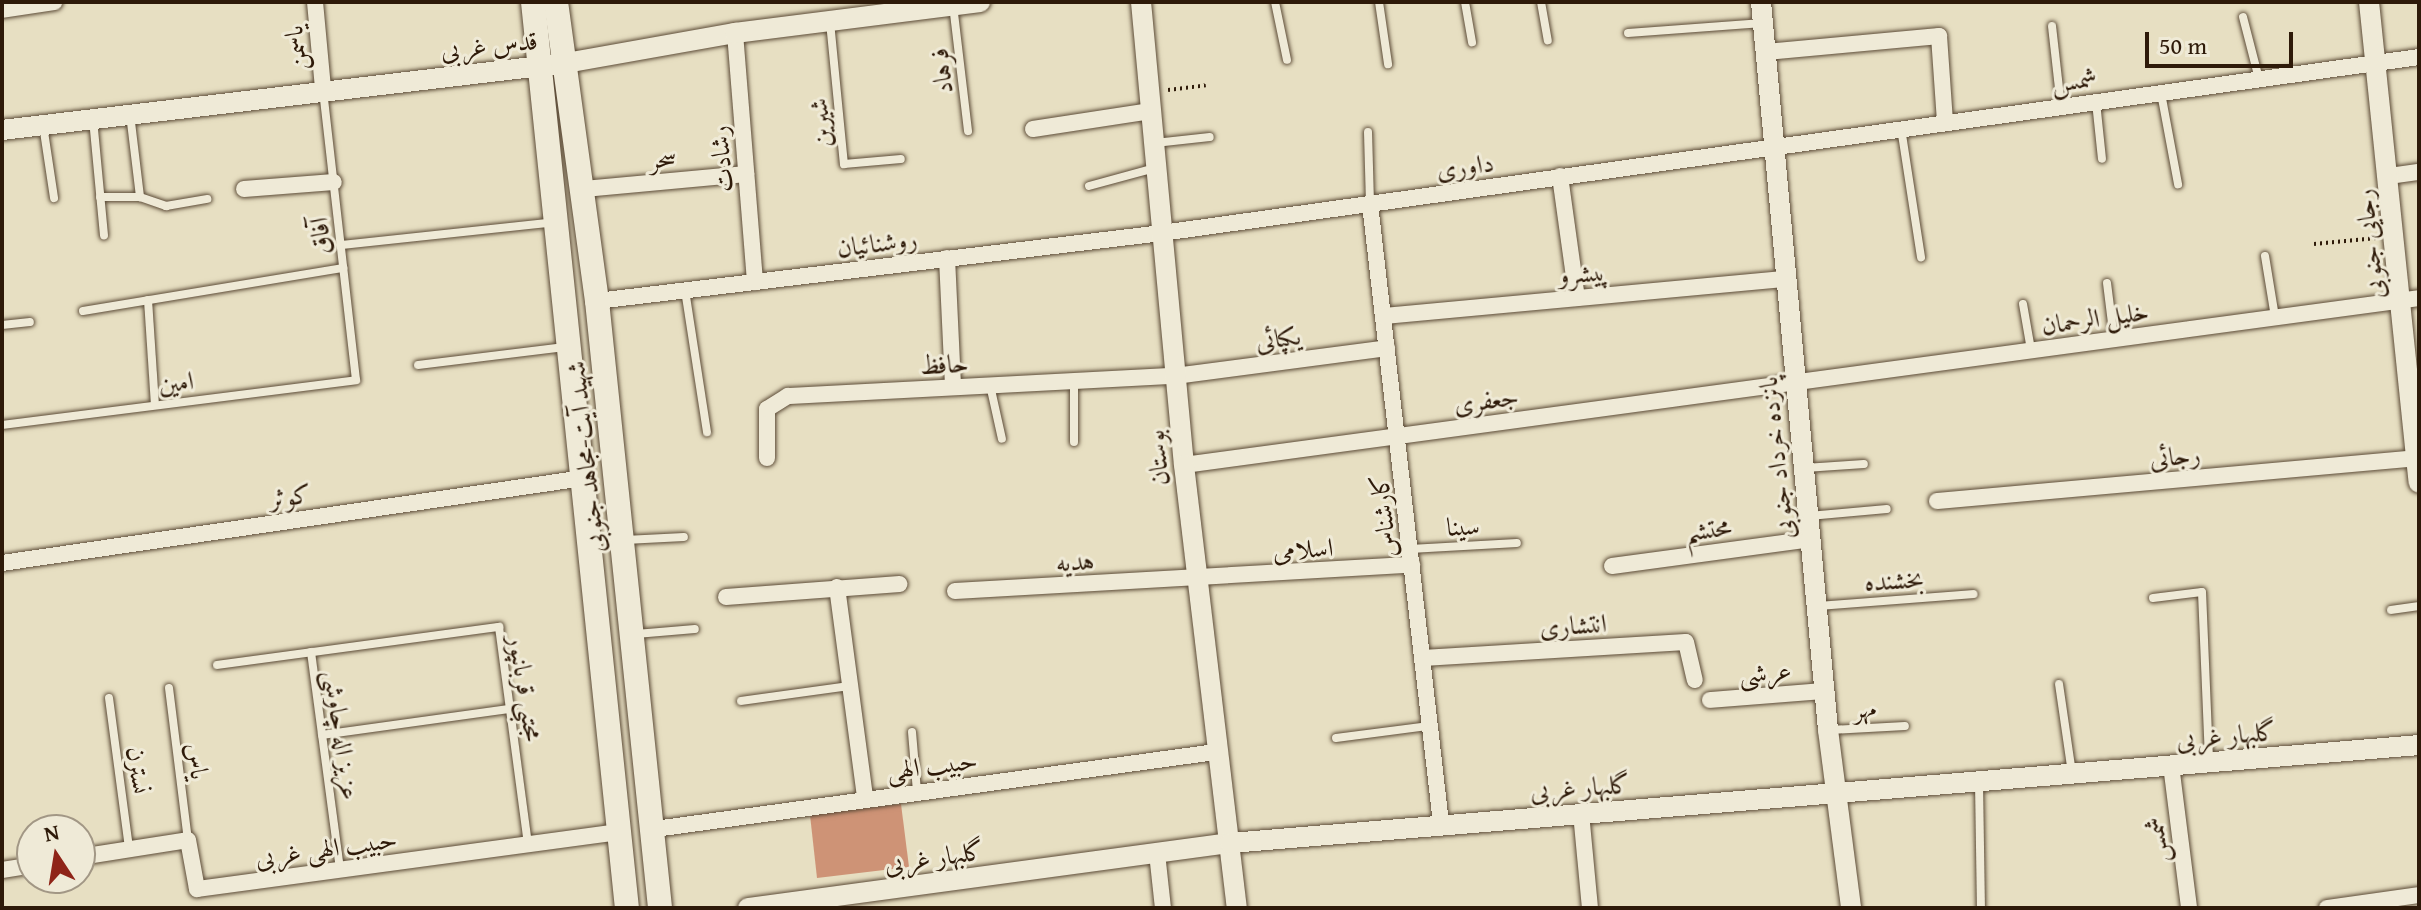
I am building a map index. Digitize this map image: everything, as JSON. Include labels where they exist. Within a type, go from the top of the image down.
[{"type":"main road","name":"شهید آیت-مجاهد جنوبی","points":[[533,2],[627,908]]},
{"type":"main road","name":"شهید آیت-مجاهد جنوبی","points":[[556,2],[597,301],[655,829],[660,908]]},
{"type":"street","points":[[2,10],[54,2]]},
{"type":"street","name":"یاسمن","points":[[315,2],[323,89]]},
{"type":"street","name":"قدس غربی","points":[[2,130],[323,89],[566,63],[735,33],[980,2]]},
{"type":"street","name":"بوستان","points":[[1141,2],[1196,580],[1237,908]]},
{"type":"street","name":"پانزده خرداد جنوبی","points":[[1761,2],[1828,730],[1851,908]]},
{"type":"street","name":"رجایی جنوبی","points":[[2369,2],[2379,64],[2395,236],[2410,299],[2419,482]]},
{"type":"street","name":"رشادت","points":[[735,33],[755,282]]},
{"type":"street","points":[[1766,52],[1939,36],[1945,122]]},
{"type":"street","name":"شمس","points":[[1775,145],[2419,57]]},
{"type":"street","points":[[1033,129],[1150,102]]},
{"type":"street","name":"داوری","points":[[1162,233],[1775,145]]},
{"type":"street","points":[[2389,176],[2419,172]]},
{"type":"street","name":"سحر","points":[[584,189],[746,174]]},
{"type":"street","points":[[1560,176],[1577,298]]},
{"type":"street","points":[[244,189],[334,182]]},
{"type":"street","name":"کارشناس","points":[[1370,204],[1441,823]]},
{"type":"street","name":"روشنائیان","points":[[597,301],[1162,233]]},
{"type":"street","points":[[947,258],[953,387]]},
{"type":"street","name":"پیشرو","points":[[1384,316],[1786,279]]},
{"type":"street","name":"خلیل الرحمان","points":[[1794,383],[2410,299]]},
{"type":"street","name":"یکپائی","points":[[1175,376],[1387,348]]},
{"type":"street","name":"حافظ","points":[[767,458],[767,409],[788,396],[1175,376]]},
{"type":"street","name":"جعفری","points":[[1184,465],[1794,383]]},
{"type":"street","name":"رجائی","points":[[1937,501],[2417,445]]},
{"type":"street","name":"کوثر","points":[[2,563],[584,478]]},
{"type":"street","name":"محتشم","points":[[1612,566],[1811,539]]},
{"type":"street","name":"اسلامی","points":[[1196,580],[1411,557]]},
{"type":"street","name":"هدیه","points":[[955,591],[1196,580]]},
{"type":"street","points":[[726,597],[900,584]]},
{"type":"street","points":[[837,587],[865,798]]},
{"type":"street","name":"انتشاری","points":[[1423,658],[1686,642],[1695,680]]},
{"type":"street","name":"عرشی","points":[[1710,700],[1825,691]]},
{"type":"street","name":"گلبهار غربی","points":[[748,908],[829,903],[1230,843],[1441,823],[1836,795],[2419,745]]},
{"type":"street","name":"حبیب الهی","points":[[655,829],[1216,752]]},
{"type":"street","name":"شمس","points":[[2171,765],[2189,908]]},
{"type":"street","points":[[1581,813],[1590,908]]},
{"type":"street","name":"حبیب الهی غربی","points":[[188,840],[197,889],[620,832]]},
{"type":"street","points":[[96,854],[188,840]]},
{"type":"street","points":[[1157,853],[1163,908]]},
{"type":"street","points":[[2327,908],[2419,895]]},
{"type":"lane","points":[[1275,2],[1287,60]]},
{"type":"lane","points":[[1379,2],[1388,64]]},
{"type":"lane","points":[[1465,2],[1472,42]]},
{"type":"lane","points":[[1541,2],[1548,40]]},
{"type":"lane","name":"فرهاد","points":[[953,5],[968,131]]},
{"type":"lane","points":[[2243,17],[2259,80]]},
{"type":"lane","name":"شیرین","points":[[830,21],[844,164],[901,159]]},
{"type":"lane","points":[[1628,33],[1763,23]]},
{"type":"lane","points":[[2052,26],[2061,106]]},
{"type":"lane","name":"آفاق","points":[[323,89],[356,380]]},
{"type":"lane","points":[[2161,93],[2178,184]]},
{"type":"lane","points":[[2096,101],[2102,159]]},
{"type":"lane","points":[[130,113],[140,197]]},
{"type":"lane","points":[[93,118],[104,235]]},
{"type":"lane","points":[[43,124],[54,198]]},
{"type":"lane","points":[[1901,127],[1921,257]]},
{"type":"lane","points":[[1368,132],[1370,204]]},
{"type":"lane","points":[[1154,143],[1210,137]]},
{"type":"lane","points":[[1089,186],[1156,167]]},
{"type":"lane","points":[[100,197],[140,197],[166,206],[207,199]]},
{"type":"lane","points":[[341,245],[556,222]]},
{"type":"lane","points":[[2265,256],[2275,318]]},
{"type":"lane","points":[[83,311],[343,268]]},
{"type":"lane","points":[[2107,283],[2114,340]]},
{"type":"lane","points":[[685,290],[707,432]]},
{"type":"lane","points":[[148,300],[155,405]]},
{"type":"lane","points":[[2023,304],[2031,351]]},
{"type":"lane","points":[[2,325],[30,322]]},
{"type":"lane","points":[[418,365],[569,346]]},
{"type":"lane","name":"امین","points":[[2,425],[356,380]]},
{"type":"lane","points":[[1074,381],[1074,442]]},
{"type":"lane","points":[[990,385],[1002,439]]},
{"type":"lane","points":[[1804,468],[1864,464]]},
{"type":"lane","points":[[1809,516],[1887,509]]},
{"type":"lane","points":[[622,540],[684,537]]},
{"type":"lane","name":"سینا","points":[[1411,557],[1517,543]]},
{"type":"lane","points":[[2153,598],[2202,592],[2209,762]]},
{"type":"lane","name":"بخشنده","points":[[1817,606],[1974,594]]},
{"type":"lane","points":[[2391,610],[2419,606]]},
{"type":"lane","name":"مجتبی قربانپور","points":[[311,652],[499,627],[528,845]]},
{"type":"lane","points":[[634,634],[695,629]]},
{"type":"lane","points":[[217,665],[311,652]]},
{"type":"lane","name":"عزیز اله چاوشی","points":[[311,652],[340,871]]},
{"type":"lane","points":[[2059,684],[2072,774]]},
{"type":"lane","points":[[741,701],[850,686]]},
{"type":"lane","name":"یاس","points":[[169,688],[188,840]]},
{"type":"lane","name":"نسترن","points":[[109,698],[129,848]]},
{"type":"lane","points":[[322,735],[510,709]]},
{"type":"lane","points":[[1336,738],[1430,726]]},
{"type":"lane","name":"مهر","points":[[1828,730],[1905,726]]},
{"type":"lane","points":[[912,732],[917,791]]},
{"type":"lane","points":[[1979,782],[1981,908]]},
{"type":"path","points":[[1150,102],[1206,85]]},
{"type":"path","points":[[2314,244],[2395,236]]},
{"type":"building","points":[[901,804],[909,867],[817,878],[810,815]]}]
